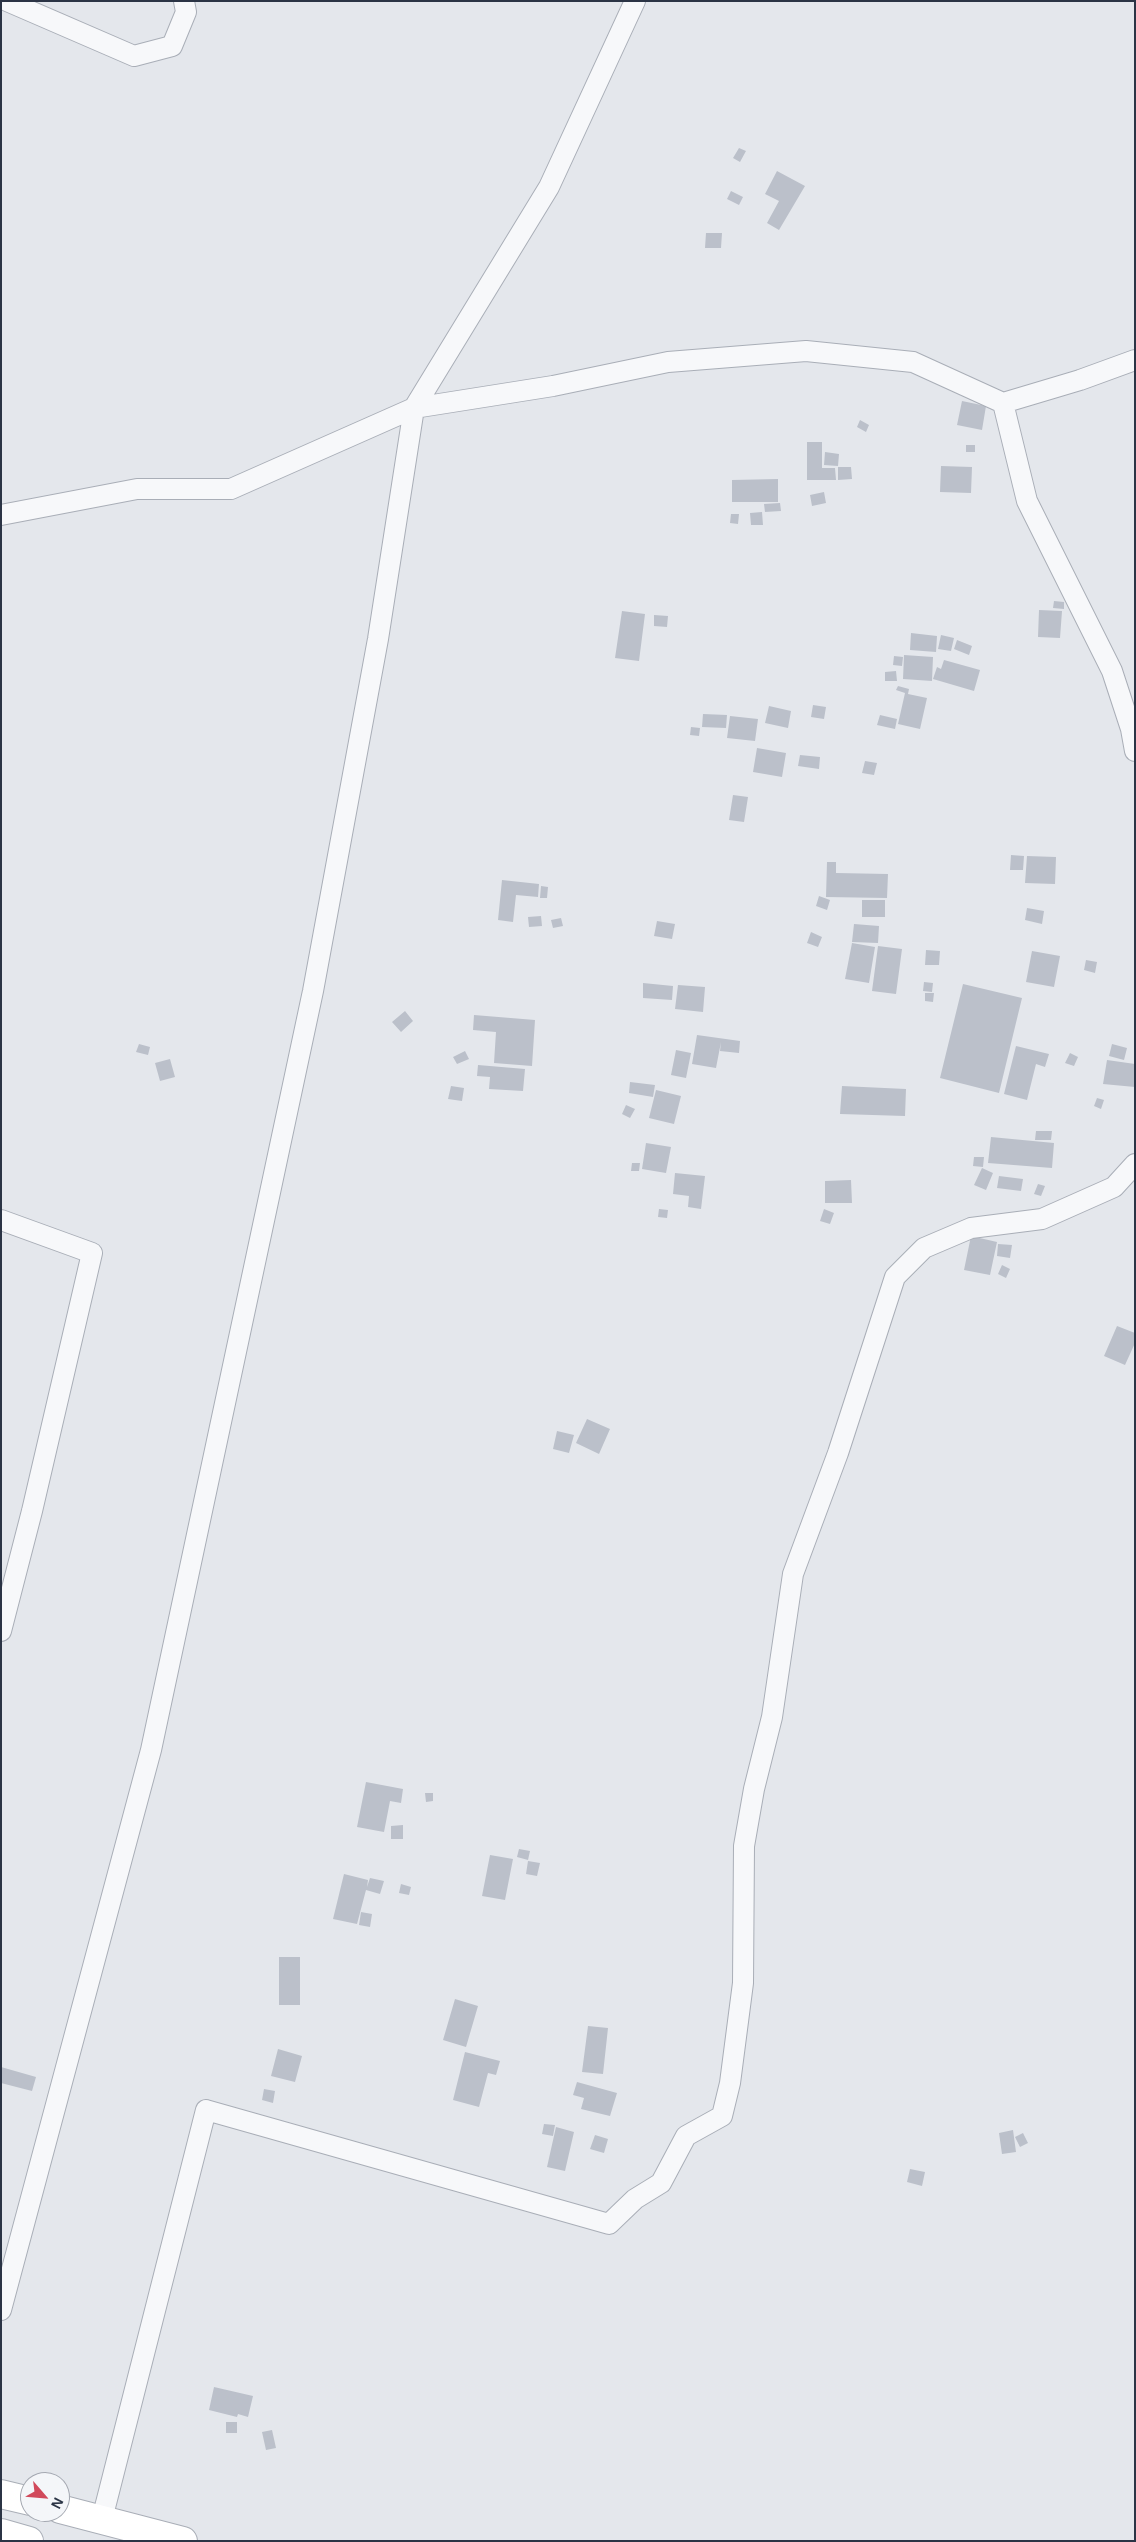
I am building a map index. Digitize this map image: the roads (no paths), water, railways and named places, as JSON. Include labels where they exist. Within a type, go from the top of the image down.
[{"type":"main road","points":[[1,2494],[20,2499]]},
{"type":"main road","points":[[70,2512],[183,2541]]},
{"type":"main road","points":[[1,2533],[30,2541]]},
{"type":"street","points":[[7,1],[134,56],[172,46],[186,12],[184,1]]},
{"type":"street","points":[[1,2310],[155,1731],[313,992],[378,639],[414,408],[549,187],[635,1]]},
{"type":"street","points":[[1,514],[137,489],[231,489],[414,408],[553,386],[668,362],[806,351],[913,362],[1003,404],[1080,380],[1135,360]]},
{"type":"street","points":[[1003,404],[1027,501],[1112,671],[1131,729],[1135,751]]},
{"type":"street","points":[[102,2520],[206,2110],[609,2224],[635,2199],[661,2183],[686,2136],[722,2116],[730,2083],[743,1982],[744,1846],[754,1788],[772,1717],[793,1574],[838,1453],[895,1277],[924,1248],[970,1228],[1042,1219],[1114,1187],[1135,1164]]},
{"type":"street","points":[[1,1220],[92,1253],[32,1511],[1,1631]]}]
